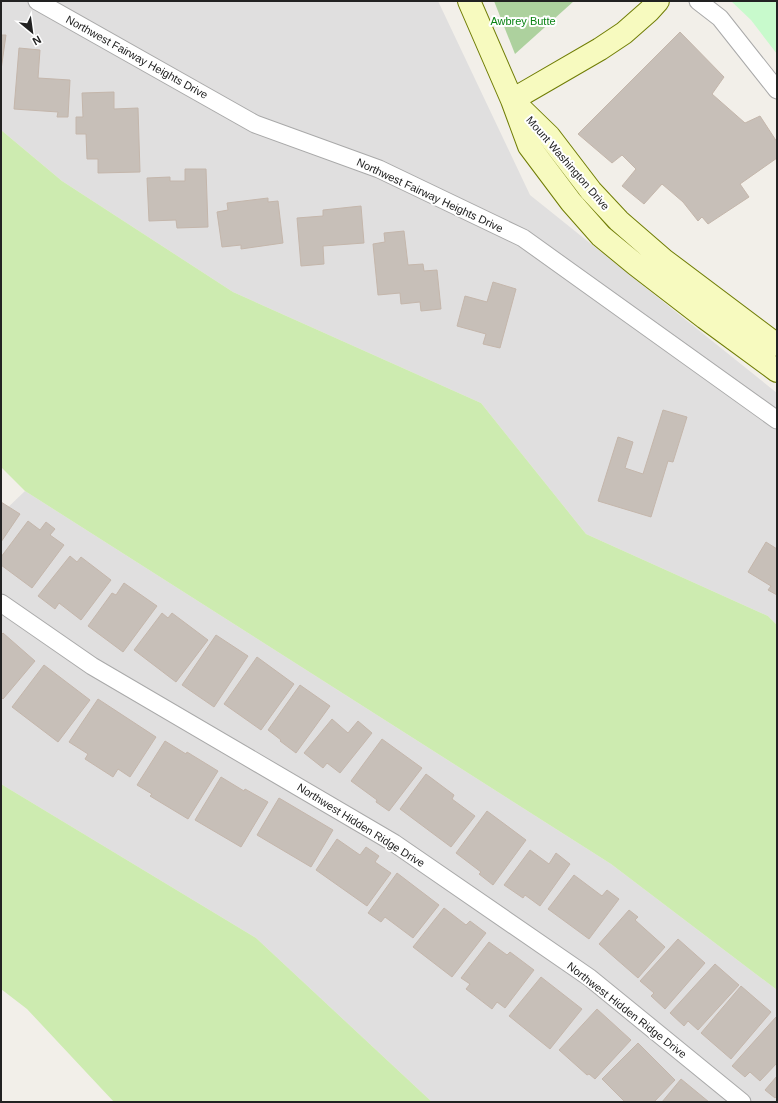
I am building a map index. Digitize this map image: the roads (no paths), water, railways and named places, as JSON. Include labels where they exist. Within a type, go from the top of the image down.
[{"type":"main road","points":[[469,1],[512,100],[600,50],[624,33],[658,1]]},
{"type":"main road","name":"Mount Washington Drive","points":[[512,100],[549,136],[591,191],[619,221],[664,260],[777,345]]},
{"type":"main road","name":"Mount Washington Drive","points":[[512,100],[529,146],[572,202],[601,236],[635,264],[777,371]]},
{"type":"street","name":"Northwest Fairway Heights Drive","points":[[37,1],[255,124],[379,169],[523,238],[777,420]]},
{"type":"street","points":[[698,1],[720,18],[777,90]]},
{"type":"street","name":"Northwest Hidden Ridge Drive","points":[[1,603],[92,666],[394,843],[590,978],[742,1102]]},
{"type":"park label","name":"Awbrey Butte","points":[[523,21]]}]
